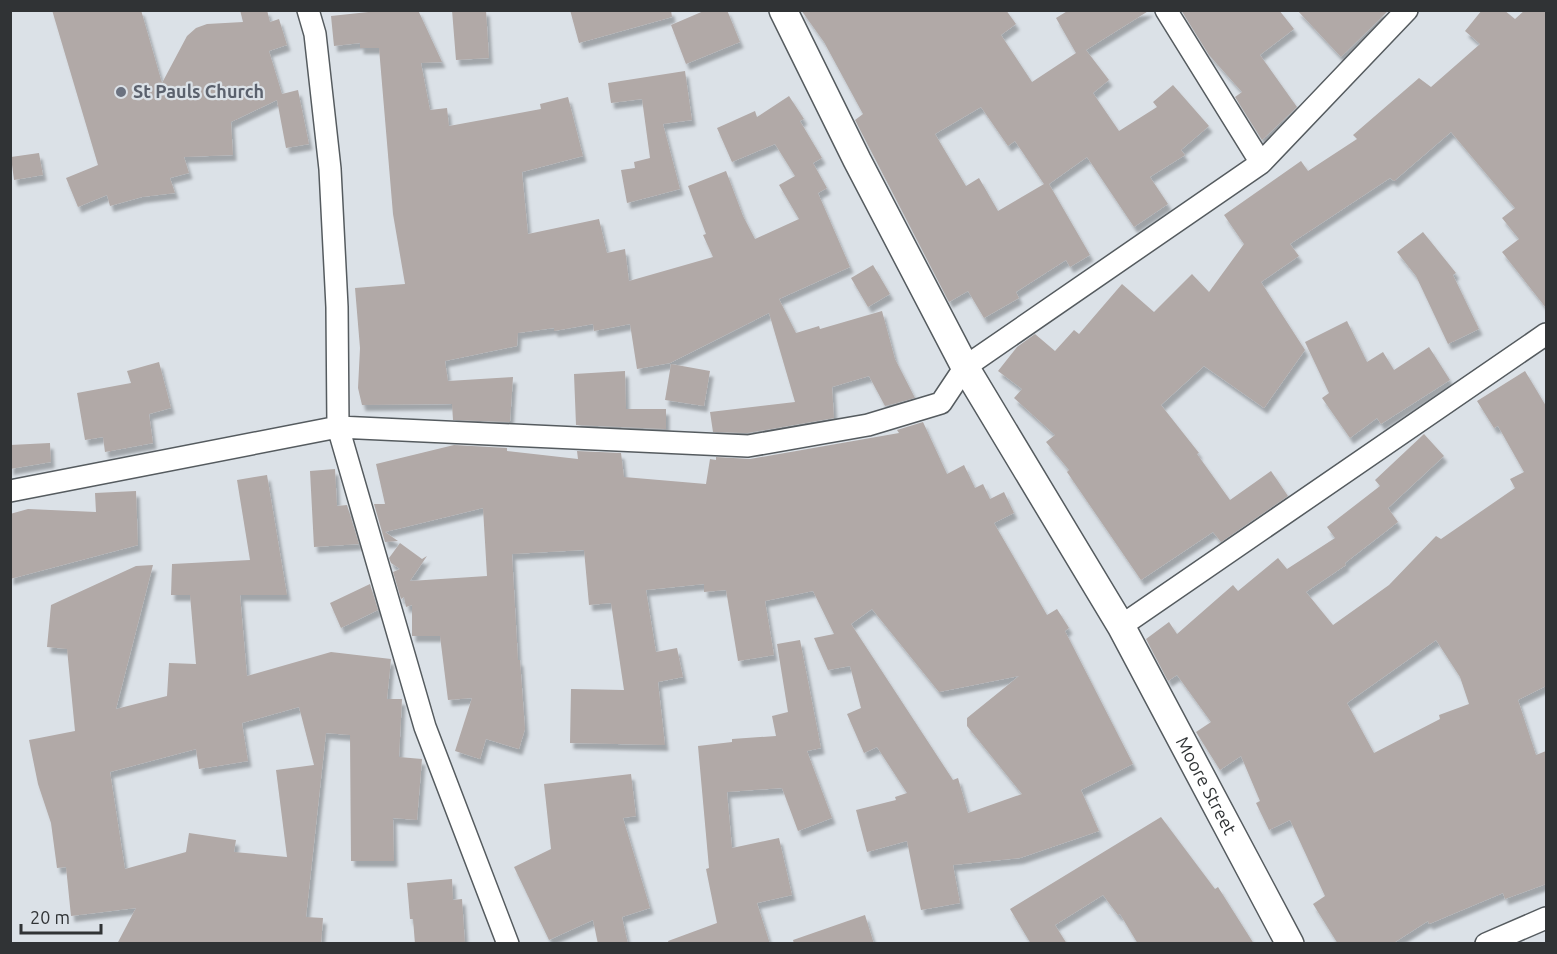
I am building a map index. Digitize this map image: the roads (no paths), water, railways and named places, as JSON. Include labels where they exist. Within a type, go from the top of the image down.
[{"type":"street","points":[[308,10],[315,34],[330,169],[337,307],[338,427],[425,727],[508,944]]},
{"type":"street","name":"Moore Street","points":[[783,10],[857,160],[965,367],[1120,626],[1290,944]]},
{"type":"street","points":[[1166,10],[1261,163]]},
{"type":"street","points":[[10,491],[338,427],[748,446],[868,425],[941,403],[965,367],[1261,163],[1407,10]]},
{"type":"street","points":[[1120,626],[1546,333]]},
{"type":"street","points":[[1486,944],[1546,918]]},
{"type":"place","name":"St Pauls Church","points":[[121,92]]}]
